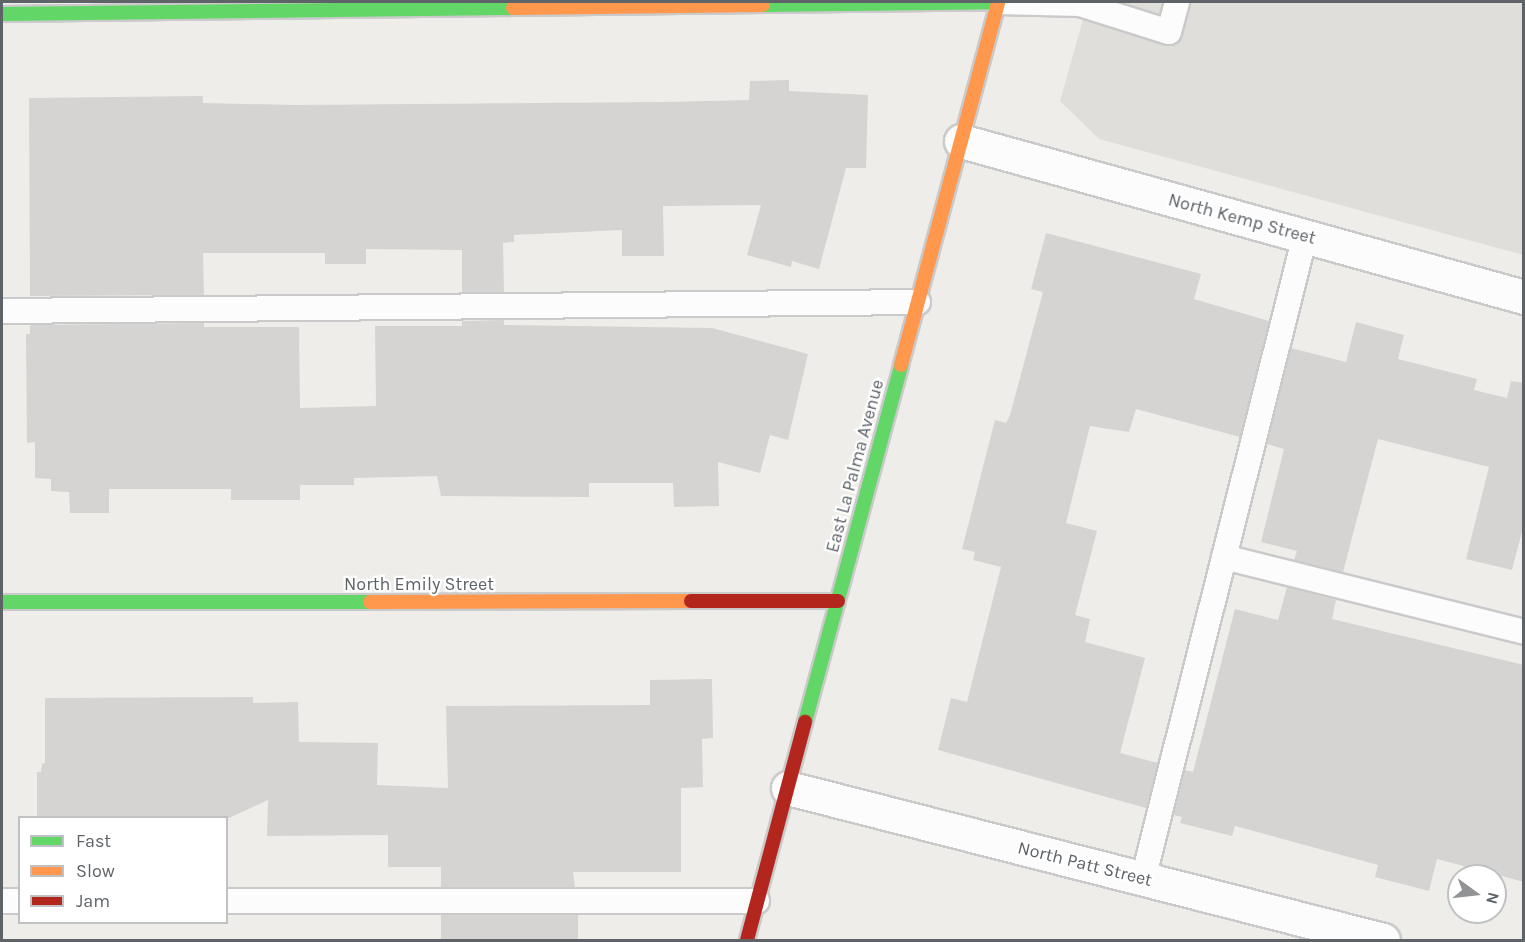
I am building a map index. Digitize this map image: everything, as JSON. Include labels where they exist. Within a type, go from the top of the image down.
[{"type":"street","points":[[2,14],[998,2]]},
{"type":"street","name":"East La Palma Avenue","points":[[747,940],[998,2]]},
{"type":"street","name":"North Kemp Street","points":[[961,141],[1524,297]]},
{"type":"street","name":"North Emily Street","points":[[2,602],[837,601]]},
{"type":"street","name":"North Patt Street","points":[[788,788],[1363,938]]},
{"type":"lane","points":[[998,2],[1080,4],[1169,32],[1177,2]]},
{"type":"lane","points":[[1143,879],[1305,236]]},
{"type":"lane","points":[[2,311],[918,302]]},
{"type":"lane","points":[[1224,557],[1524,632]]},
{"type":"lane","points":[[2,901],[18,901]]},
{"type":"lane","points":[[228,901],[757,901]]},
{"type":"shaded area","points":[[1088,2],[1523,2],[1523,255],[1099,139],[1060,101]]},
{"type":"building","points":[[789,80],[789,91],[868,95],[866,168],[846,168],[819,269],[792,261],[791,267],[747,255],[761,205],[663,206],[664,256],[622,256],[622,230],[514,235],[514,242],[503,243],[504,292],[462,292],[462,250],[366,249],[366,264],[325,264],[325,253],[203,253],[204,295],[30,296],[29,98],[203,96],[203,103],[295,105],[749,100],[750,81]]},
{"type":"building","points":[[1046,233],[1201,274],[1194,299],[1269,321],[1240,437],[1136,409],[1129,432],[1090,426],[1066,523],[1097,531],[1075,615],[1090,619],[1085,642],[1145,658],[1120,753],[1158,763],[1146,808],[938,750],[951,698],[967,702],[1001,567],[973,560],[975,552],[962,549],[995,420],[1006,423],[1010,415],[1043,292],[1031,289]]},
{"type":"building","points":[[504,320],[504,325],[712,328],[808,354],[788,440],[770,435],[760,473],[718,462],[719,506],[674,507],[673,483],[589,483],[589,497],[441,496],[437,476],[354,478],[354,485],[300,485],[300,500],[231,500],[231,489],[109,489],[109,513],[70,513],[69,492],[51,491],[51,479],[35,478],[35,442],[27,443],[26,334],[30,334],[30,325],[204,323],[204,327],[299,327],[300,408],[376,406],[375,326],[462,326],[462,321]]},
{"type":"building","points":[[1356,322],[1404,335],[1398,359],[1477,379],[1474,390],[1507,398],[1511,381],[1524,383],[1524,524],[1512,570],[1466,559],[1489,467],[1378,439],[1343,572],[1294,560],[1297,551],[1261,542],[1284,449],[1267,444],[1291,348],[1346,362]]},
{"type":"building","points":[[1287,587],[1336,600],[1332,619],[1524,665],[1524,882],[1507,878],[1507,864],[1456,864],[1437,859],[1429,891],[1375,877],[1378,865],[1235,826],[1232,836],[1180,823],[1182,817],[1174,815],[1185,770],[1193,772],[1235,609],[1278,620]]},
{"type":"building","points":[[712,679],[713,738],[702,739],[703,787],[681,788],[681,872],[573,872],[575,887],[441,887],[441,867],[388,867],[388,835],[267,836],[268,800],[229,818],[228,816],[37,816],[37,772],[41,772],[42,764],[45,763],[45,698],[253,697],[253,703],[298,702],[299,742],[378,743],[377,785],[448,788],[446,706],[650,705],[650,680]]},
{"type":"building","points":[[441,915],[578,915],[578,940],[441,940]]},
{"type":"traffic: fast","points":[[763,5],[998,2]]},
{"type":"traffic: fast","points":[[2,14],[513,8]]},
{"type":"traffic: fast","points":[[805,722],[901,365]]},
{"type":"traffic: fast","points":[[2,602],[370,602]]},
{"type":"traffic: slow","points":[[901,365],[998,2]]},
{"type":"traffic: slow","points":[[513,8],[763,5]]},
{"type":"traffic: slow","points":[[370,602],[691,601]]},
{"type":"traffic: jam","points":[[691,601],[838,601]]},
{"type":"traffic: jam","points":[[747,940],[805,722]]}]
